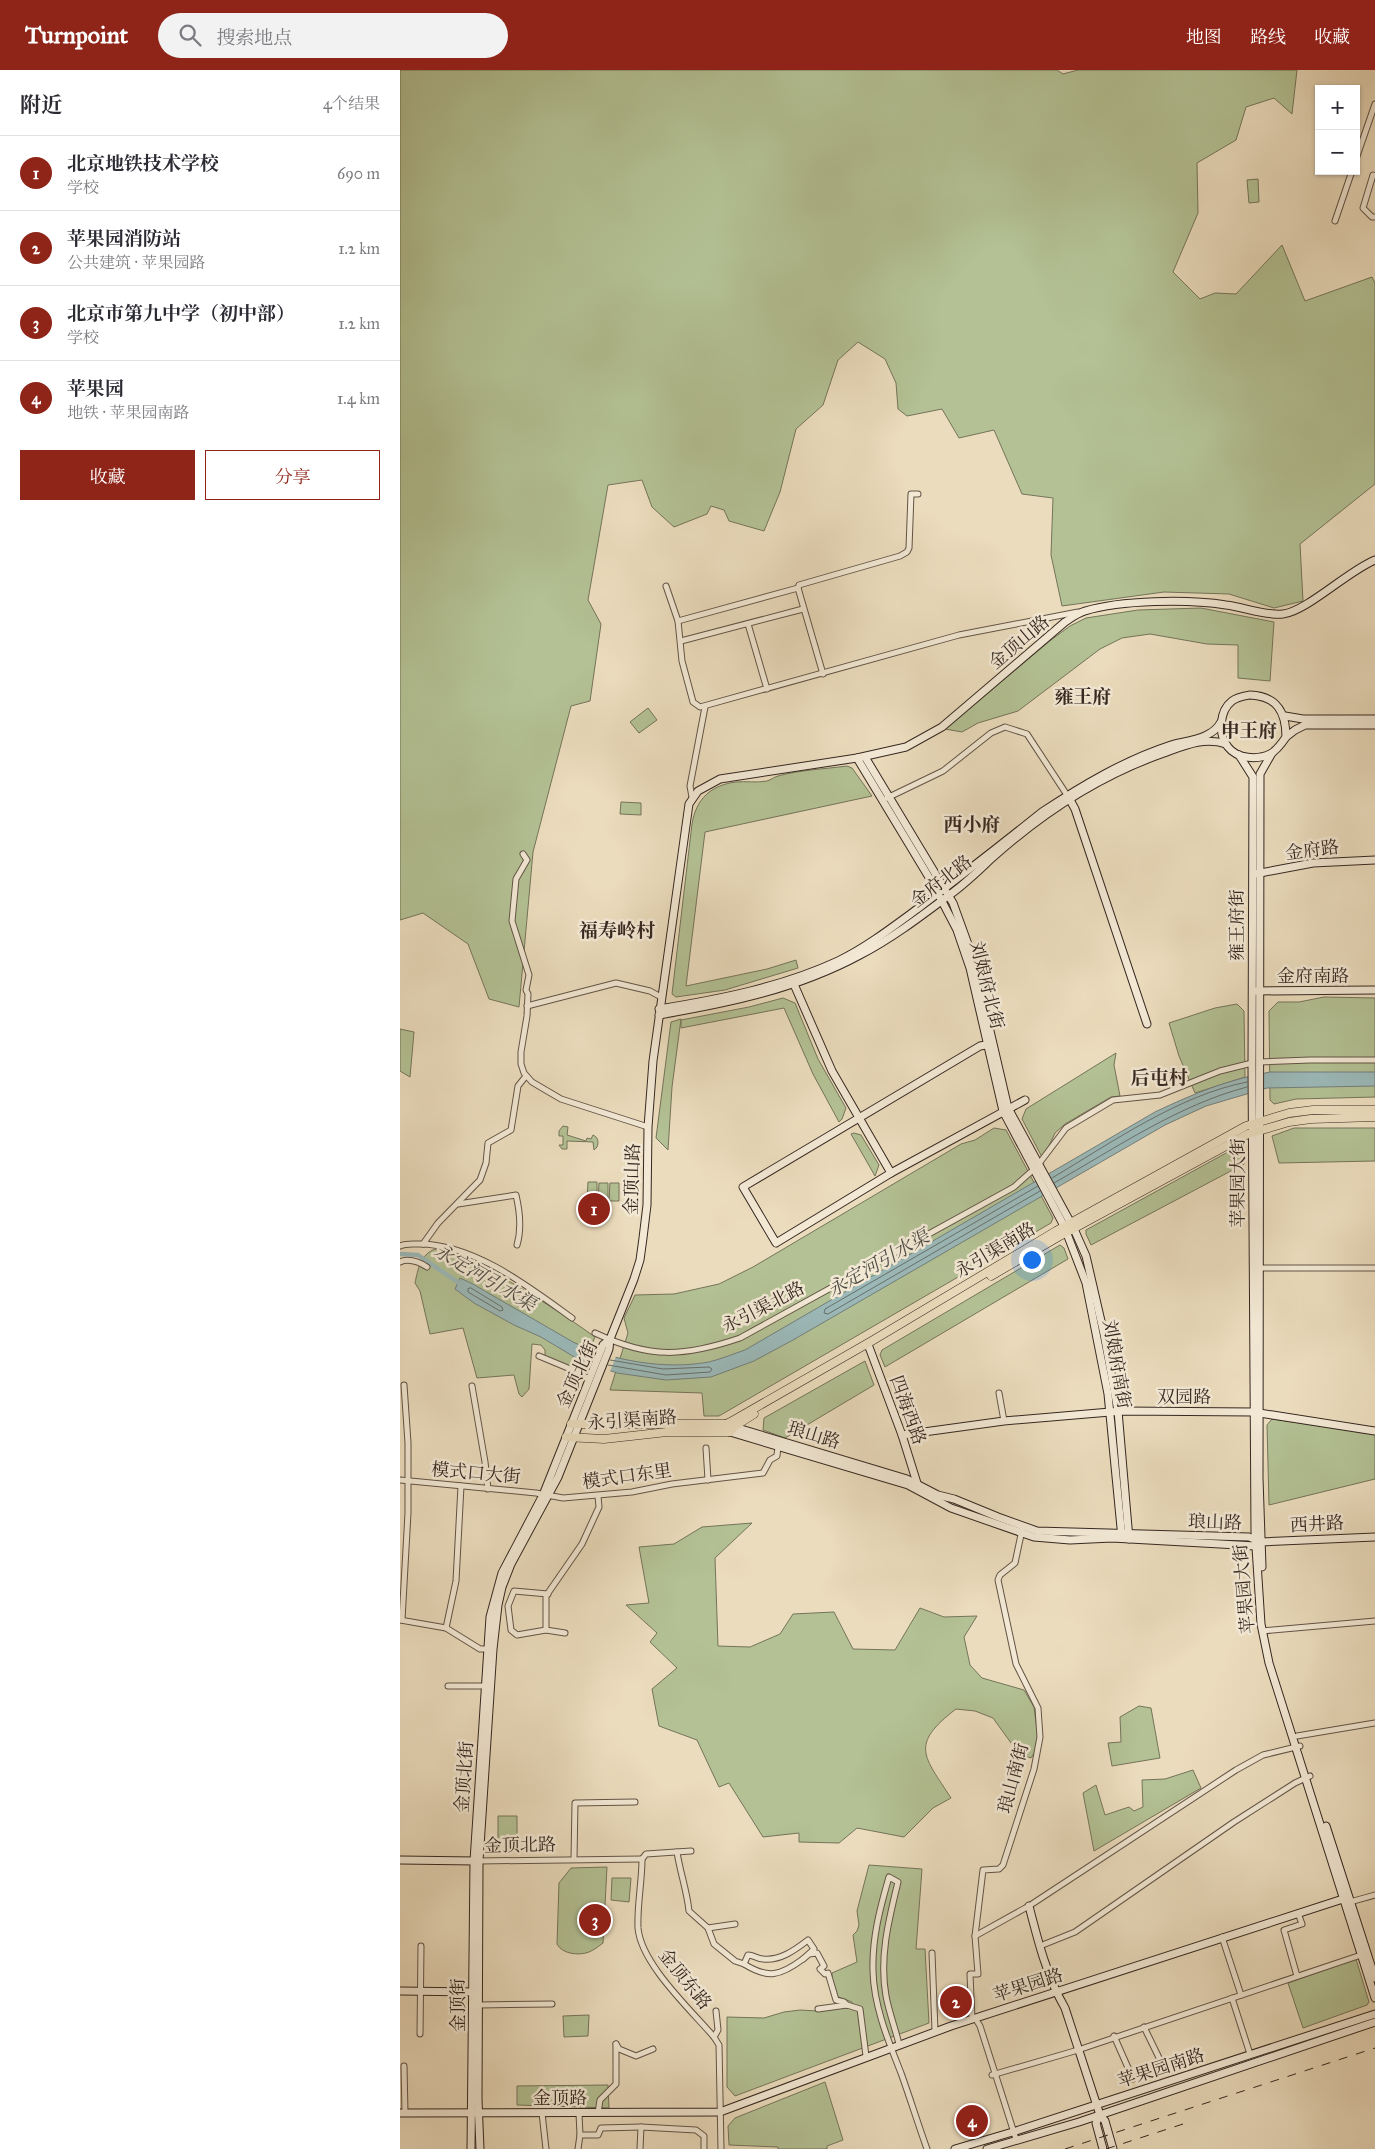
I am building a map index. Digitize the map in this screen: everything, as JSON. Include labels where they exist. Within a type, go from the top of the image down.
[{"type":"main road","name":"金顶山路","points":[[660,1011],[689,804],[692,797],[710,783],[725,777],[865,757],[906,747],[937,730],[1065,622],[1083,611],[1128,605],[1188,602],[1215,603],[1284,614],[1306,603],[1353,571],[1375,560]]},
{"type":"main road","points":[[1286,737],[1285,716],[1272,700],[1259,695],[1250,695],[1232,701],[1221,722],[1222,733],[1228,748],[1239,755],[1260,757],[1272,753],[1286,737],[1305,725],[1375,725]]},
{"type":"main road","points":[[1285,716],[1303,719],[1375,719]]},
{"type":"main road","name":"金府北路","points":[[660,1011],[818,976],[862,954],[946,898],[1069,798],[1133,760],[1217,730],[1221,722]]},
{"type":"main road","name":"金府北路","points":[[793,982],[839,960],[889,931],[1042,812],[1154,757],[1198,742],[1211,740],[1226,744]]},
{"type":"main road","name":"雍王府街","points":[[1256,874],[1260,774],[1272,753]]},
{"type":"main road","name":"雍王府街","points":[[1239,755],[1253,777],[1256,874],[1256,1100]]},
{"type":"main road","name":"刘娘府北街","points":[[865,757],[885,799],[938,893],[946,898],[964,927],[972,952],[1006,1110]]},
{"type":"main road","name":"刘娘府北街","points":[[857,758],[945,889],[946,898],[967,956],[986,1045],[1006,1110],[1053,1200]]},
{"type":"main road","name":"金顶山路","points":[[610,1339],[640,1260],[646,1218],[651,1078],[692,797]]},
{"type":"main road","points":[[1069,798],[1075,809],[1147,1024]]},
{"type":"main road","name":"金府路","points":[[1256,874],[1313,863],[1375,860]]},
{"type":"main road","points":[[793,982],[822,1052],[891,1173]]},
{"type":"main road","name":"金府南路","points":[[1256,991],[1375,990]]},
{"type":"main road","points":[[986,1045],[980,1046],[743,1187],[776,1243],[891,1173],[1025,1100]]},
{"type":"main road","name":"苹果园大街","points":[[1256,1100],[1257,1542],[1264,1630],[1269,1663],[1375,1978]]},
{"type":"main road","name":"永引渠南路","points":[[574,1425],[726,1424],[1256,1122],[1290,1113],[1313,1110],[1375,1110]]},
{"type":"main road","name":"永引渠南路","points":[[569,1438],[618,1439],[667,1432],[733,1429],[1069,1228],[1229,1143],[1256,1131],[1289,1122],[1311,1119],[1375,1118]]},
{"type":"main road","name":"苹果园大街","points":[[1256,1149],[1259,1268],[1256,1412]]},
{"type":"main road","name":"刘娘府南街","points":[[1053,1200],[1069,1228],[1086,1283],[1114,1412],[1125,1536]]},
{"type":"main road","name":"金顶北街","points":[[476,1861],[490,1649],[490,1617],[502,1572],[546,1495],[593,1376],[610,1339]]},
{"type":"main road","name":"四海西路","points":[[869,1347],[902,1435],[917,1483]]},
{"type":"main road","name":"双园路","points":[[902,1435],[1004,1421],[1114,1412],[1256,1412],[1375,1431]]},
{"type":"main road","points":[[726,1424],[733,1429]]},
{"type":"main road","name":"琅山路","points":[[733,1429],[778,1446],[908,1485],[951,1508],[1022,1530],[1257,1542]]},
{"type":"main road","name":"琅山路","points":[[733,1429],[917,1483],[938,1495],[954,1499],[1022,1530]]},
{"type":"main road","name":"西井路","points":[[1257,1542],[1375,1537]]},
{"type":"main road","name":"苹果园大街","points":[[1264,1630],[1297,1736],[1298,1746]]},
{"type":"main road","name":"金顶北街","points":[[476,1861],[485,1686],[490,1649]]},
{"type":"main road","name":"金顶北路","points":[[400,1860],[476,1861]]},
{"type":"main road","name":"金顶街","points":[[476,1861],[475,2113],[480,2149]]},
{"type":"main road","name":"金顶街","points":[[471,2149],[475,2113],[479,2005],[476,1861]]},
{"type":"main road","name":"苹果园大街","points":[[1347,1899],[1361,1955],[1375,1998]]},
{"type":"main road","name":"苹果园路","points":[[720,2112],[935,2031],[1222,1937],[1347,1899]]},
{"type":"main road","points":[[1029,1906],[1040,1946],[1056,1992],[1065,2008],[1096,2104],[1100,2115],[1105,2121],[1113,2149]]},
{"type":"main road","points":[[400,1991],[474,1992]]},
{"type":"main road","name":"苹果园南路","points":[[987,2149],[1096,2104],[1375,2014]]},
{"type":"main road","name":"苹果园南路","points":[[956,2149],[1015,2136],[1038,2135],[1375,2022]]},
{"type":"main road","name":"金顶路","points":[[403,2113],[598,2114],[720,2112]]},
{"type":"main road","points":[[1100,2115],[1096,2123],[1103,2149]]},
{"type":"street","points":[[1360,147],[1375,104]]},
{"type":"street","points":[[1335,221],[1351,175]]},
{"type":"street","points":[[1373,175],[1363,208],[1372,217],[1375,217]]},
{"type":"street","points":[[678,621],[798,588],[800,585],[908,552],[911,494],[918,494]]},
{"type":"street","points":[[666,586],[678,621],[682,661],[693,702],[696,705],[705,706],[959,635],[1083,611]]},
{"type":"street","points":[[798,588],[823,674]]},
{"type":"street","points":[[681,641],[803,609]]},
{"type":"street","points":[[748,624],[767,689]]},
{"type":"street","points":[[692,797],[690,786],[705,706]]},
{"type":"street","points":[[885,799],[943,771],[991,734],[1005,727],[1027,734],[1069,798]]},
{"type":"street","points":[[524,854],[527,860],[516,880],[512,921],[529,975],[526,990],[528,1006],[521,1052],[521,1064],[526,1076],[532,1082],[561,1099],[648,1127]]},
{"type":"street","points":[[528,1006],[616,983],[650,991],[661,997]]},
{"type":"street","name":"永引渠北路","points":[[595,1333],[630,1347],[650,1352],[674,1353],[710,1348],[740,1338],[1014,1187],[1037,1171],[1066,1128],[1113,1100],[1160,1095],[1220,1071],[1256,1064],[1310,1060],[1375,1060]]},
{"type":"street","points":[[423,1244],[438,1223],[458,1204],[482,1175],[486,1163],[488,1143],[511,1130],[518,1086],[526,1076]]},
{"type":"street","points":[[458,1204],[516,1195],[520,1209],[521,1228],[517,1245]]},
{"type":"street","points":[[400,1246],[408,1244],[437,1245],[473,1256],[527,1286],[572,1318]]},
{"type":"street","points":[[400,1262],[404,1260],[420,1262],[427,1267]]},
{"type":"street","points":[[1259,1268],[1375,1268]]},
{"type":"street","points":[[539,1356],[575,1371],[593,1376]]},
{"type":"street","points":[[404,1385],[408,1443],[408,1481],[401,1620],[446,1628],[480,1649],[490,1649]]},
{"type":"street","points":[[472,1386],[486,1462],[488,1489]]},
{"type":"street","points":[[999,1393],[1004,1421]]},
{"type":"street","name":"模式口东里","points":[[546,1495],[563,1498],[598,1496],[763,1473],[770,1460],[777,1456],[778,1446]]},
{"type":"street","points":[[706,1448],[708,1480]]},
{"type":"street","name":"模式口大街","points":[[400,1480],[546,1495]]},
{"type":"street","points":[[446,1628],[456,1581],[460,1486]]},
{"type":"street","points":[[546,1630],[548,1594],[582,1544],[599,1507],[598,1496]]},
{"type":"street","name":"琅山南街","points":[[974,2018],[970,1974],[978,1974],[975,1936],[983,1870],[999,1869],[1003,1866],[1039,1749],[1038,1708],[1016,1664],[998,1580],[1000,1575],[1015,1563],[1022,1530]]},
{"type":"street","points":[[548,1594],[514,1591],[508,1606],[511,1630],[517,1636],[546,1630],[565,1633]]},
{"type":"street","points":[[1264,1630],[1375,1621]]},
{"type":"street","points":[[448,1686],[485,1686]]},
{"type":"street","points":[[1297,1736],[1375,1722]]},
{"type":"street","points":[[975,1936],[1029,1906],[1236,1770],[1264,1755],[1298,1746]]},
{"type":"street","points":[[1040,1946],[1075,1932],[1234,1822],[1308,1777]]},
{"type":"street","points":[[574,1859],[575,1803],[635,1802]]},
{"type":"street","name":"金顶北路","points":[[476,1861],[642,1859],[646,1854],[691,1851]]},
{"type":"street","points":[[677,1852],[681,1877],[688,1897],[689,1911],[708,1928],[714,1944],[735,1961],[759,1973],[771,1974],[793,1967],[809,1954],[817,1953],[824,1966],[820,1969],[825,1974],[828,1973],[836,2000],[844,2002],[847,2006]]},
{"type":"street","name":"金顶东路","points":[[642,1859],[638,1930],[643,1948],[654,1968],[719,2045],[721,2149]]},
{"type":"street","points":[[899,2044],[886,1997],[884,1977],[886,1935],[898,1882],[889,1877],[878,1916],[873,1972],[877,2003],[890,2047],[927,2149]]},
{"type":"street","points":[[1347,1899],[1375,1894]]},
{"type":"street","points":[[1297,1976],[1284,1930],[1302,1924],[1298,1913]]},
{"type":"street","points":[[708,1928],[735,1924]]},
{"type":"street","points":[[1222,1937],[1240,1995]]},
{"type":"street","points":[[744,1964],[748,1955],[754,1955],[760,1959],[769,1959],[791,1953],[808,1940],[814,1949],[803,1959]]},
{"type":"street","points":[[420,2034],[421,1946]]},
{"type":"street","points":[[932,1953],[935,2031]]},
{"type":"street","points":[[994,2075],[1078,2050],[1114,2036],[1361,1955]]},
{"type":"street","points":[[1232,1998],[1250,2054]]},
{"type":"street","points":[[479,2005],[552,2004]]},
{"type":"street","points":[[818,2009],[847,2006],[860,2009],[866,2056]]},
{"type":"street","points":[[714,2037],[718,2030],[716,2011]]},
{"type":"street","points":[[974,2018],[980,2026],[994,2075],[1015,2136]]},
{"type":"street","points":[[1144,2027],[1164,2068]]},
{"type":"street","points":[[1114,2036],[1133,2079]]},
{"type":"street","points":[[598,2114],[600,2100],[616,2084],[616,2044],[619,2049],[636,2056],[653,2049]]},
{"type":"street","points":[[403,2113],[404,2066]]},
{"type":"street","points":[[542,2113],[546,2149]]},
{"type":"street","points":[[578,2149],[580,2135],[579,2113]]},
{"type":"street","points":[[580,2135],[598,2135],[601,2128],[640,2127],[696,2130],[704,2136],[704,2149]]},
{"type":"street","points":[[640,2127],[640,2149]]},
{"type":"green space","points":[[400,70],[1057,70],[1063,74],[1078,70],[1297,70],[1292,114],[1274,98],[1246,107],[1236,140],[1197,163],[1198,213],[1173,272],[1200,299],[1215,293],[1236,294],[1282,245],[1305,301],[1372,277],[1375,283],[1375,484],[1300,544],[1303,601],[1274,608],[1229,594],[1164,592],[1062,606],[1051,555],[1053,498],[1022,494],[994,430],[959,438],[942,409],[907,416],[898,409],[896,383],[885,359],[858,342],[838,360],[823,405],[796,429],[780,492],[764,531],[729,521],[724,510],[711,506],[707,514],[674,527],[652,507],[642,480],[608,485],[588,600],[601,624],[590,701],[571,706],[533,852],[519,1007],[489,999],[468,944],[423,913],[400,920]]},
{"type":"green space","points":[[1258,179],[1259,202],[1249,203],[1247,180]]},
{"type":"green space","points":[[1201,608],[1274,622],[1270,681],[1238,678],[1238,645],[1207,644],[1150,634],[1122,638],[1100,649],[1018,711],[978,723],[962,732],[945,729],[1051,640],[1070,626],[1086,618],[1138,610]]},
{"type":"green space","points":[[648,708],[657,720],[639,733],[630,722]]},
{"type":"green space","points":[[847,766],[852,768],[872,796],[705,832],[686,986],[767,969],[796,960],[798,968],[725,990],[676,997],[672,994],[692,824],[697,807],[701,801],[712,790],[727,784],[763,782],[795,772]]},
{"type":"green space","points":[[621,802],[641,803],[641,815],[620,814]]},
{"type":"green space","points":[[1324,997],[1375,998],[1375,1097],[1296,1099],[1274,1104],[1270,1100],[1269,1011],[1278,1002],[1299,1002]]},
{"type":"green space","points":[[783,998],[795,1003],[818,1059],[846,1108],[839,1122],[813,1074],[784,1008],[681,1028],[681,1020],[749,1007]]},
{"type":"green space","points":[[1237,1004],[1244,1011],[1245,1077],[1195,1093],[1179,1056],[1169,1023],[1215,1008]]},
{"type":"green space","points":[[681,1019],[672,1087],[668,1150],[656,1138],[671,1022]]},
{"type":"green space","points":[[400,1029],[414,1032],[410,1077],[400,1071]]},
{"type":"green space","points":[[1116,1053],[1114,1065],[1120,1096],[1111,1097],[1065,1124],[1055,1133],[1043,1159],[1022,1119],[1026,1109]]},
{"type":"green space","points":[[563,1126],[568,1127],[567,1135],[586,1141],[587,1138],[591,1139],[593,1135],[595,1136],[598,1140],[597,1147],[594,1150],[593,1142],[567,1141],[567,1149],[562,1149],[559,1145],[563,1145],[563,1136],[559,1136],[559,1131]]},
{"type":"green space","points":[[994,1128],[1006,1130],[1053,1218],[1051,1223],[719,1416],[704,1416],[702,1393],[610,1390],[628,1333],[624,1318],[635,1295],[674,1294],[719,1284],[753,1267],[961,1144],[975,1140]]},
{"type":"green space","points":[[1294,1128],[1375,1128],[1375,1161],[1279,1163],[1272,1136]]},
{"type":"green space","points":[[851,1134],[861,1135],[879,1165],[875,1176]]},
{"type":"green space","points":[[1237,1147],[1243,1156],[1244,1164],[1091,1245],[1086,1230]]},
{"type":"green space","points":[[588,1182],[597,1182],[597,1201],[587,1200]]},
{"type":"green space","points":[[599,1183],[608,1183],[608,1201],[598,1201]]},
{"type":"green space","points":[[610,1183],[619,1183],[619,1201],[609,1201]]},
{"type":"green space","points":[[1060,1245],[1064,1248],[1068,1259],[885,1367],[880,1355],[882,1350]]},
{"type":"green space","points":[[435,1249],[460,1256],[498,1275],[523,1289],[595,1337],[580,1372],[545,1356],[545,1350],[541,1345],[532,1344],[529,1389],[522,1397],[519,1394],[514,1375],[477,1378],[463,1328],[430,1334],[420,1291],[415,1283],[423,1259]]},
{"type":"green space","points":[[865,1361],[874,1385],[785,1438],[763,1430],[764,1418]]},
{"type":"green space","points":[[1272,1419],[1375,1434],[1375,1479],[1269,1505],[1267,1425]]},
{"type":"green space","points":[[752,1523],[715,1558],[718,1646],[750,1647],[780,1634],[793,1614],[834,1612],[853,1649],[895,1650],[920,1608],[944,1617],[977,1616],[964,1637],[970,1665],[982,1678],[1024,1690],[1034,1707],[1039,1746],[1031,1758],[1019,1754],[993,1718],[975,1711],[956,1709],[941,1721],[932,1732],[927,1742],[926,1751],[928,1761],[951,1798],[933,1808],[904,1837],[857,1828],[839,1843],[799,1842],[799,1833],[763,1837],[729,1783],[719,1787],[697,1740],[659,1726],[652,1689],[677,1668],[650,1642],[657,1633],[626,1605],[649,1603],[639,1547],[674,1544],[702,1527]]},
{"type":"green space","points":[[1139,1706],[1151,1708],[1160,1758],[1112,1766],[1108,1743],[1121,1742],[1120,1717]]},
{"type":"green space","points":[[1193,1770],[1201,1788],[1094,1851],[1083,1793],[1096,1785],[1105,1815],[1129,1807],[1134,1811],[1143,1807],[1142,1780],[1165,1779]]},
{"type":"green space","points":[[498,1816],[517,1816],[517,1842],[498,1843]]},
{"type":"green space","points":[[869,1865],[922,1869],[916,1949],[925,1949],[929,2023],[735,2096],[727,2087],[727,2017],[764,2018],[784,2012],[800,2010],[817,2011],[852,2006],[852,2002],[836,1996],[832,1989],[832,1973],[857,1962],[853,1935],[859,1925],[857,1911]]},
{"type":"green space","points":[[607,1867],[603,1943],[585,1953],[576,1954],[563,1950],[557,1944],[559,1883],[571,1868]]},
{"type":"green space","points":[[612,1878],[631,1878],[629,1902],[611,1900]]},
{"type":"green space","points":[[1356,1959],[1369,2002],[1367,2005],[1303,2028],[1288,1983]]},
{"type":"green space","points":[[589,2015],[588,2036],[564,2037],[563,2016]]},
{"type":"green space","points":[[825,2082],[843,2140],[827,2146],[827,2149],[778,2149],[778,2147],[729,2145],[728,2126],[735,2118]]},
{"type":"green space","points":[[608,2085],[609,2108],[517,2105],[517,2086]]},
{"type":"water","points":[[1270,1072],[1375,1072],[1375,1086],[1267,1088],[1206,1106],[1165,1125],[793,1340],[754,1361],[711,1377],[666,1380],[617,1373],[581,1361],[541,1337],[514,1325],[474,1303],[455,1289],[460,1278],[573,1342],[622,1359],[675,1365],[709,1362],[745,1350],[1155,1112],[1211,1088]]},
{"type":"pier","points":[[593,1347],[617,1354],[609,1374],[585,1365]]},
{"type":"waterway","name":"永定河引水渠","points":[[400,1254],[418,1255],[462,1285]]},
{"type":"railway","points":[[1065,2149],[1375,2048]]},
{"type":"railway","points":[[1106,2149],[1183,2124]]},
{"type":"place","name":"北京地铁技术学校","points":[[594,1209]]},
{"type":"place","name":"北京市第九中学（初中部）","points":[[595,1920]]},
{"type":"place","name":"苹果园消防站","points":[[956,2002]]},
{"type":"place","name":"苹果园","points":[[972,2121]]},
{"type":"district","name":"雍王府","points":[[1083,696]]},
{"type":"district","name":"申王府","points":[[1249,730]]},
{"type":"district","name":"西小府","points":[[972,824]]},
{"type":"district","name":"福寿岭村","points":[[617,930]]},
{"type":"district","name":"后屯村","points":[[1159,1077]]}]
